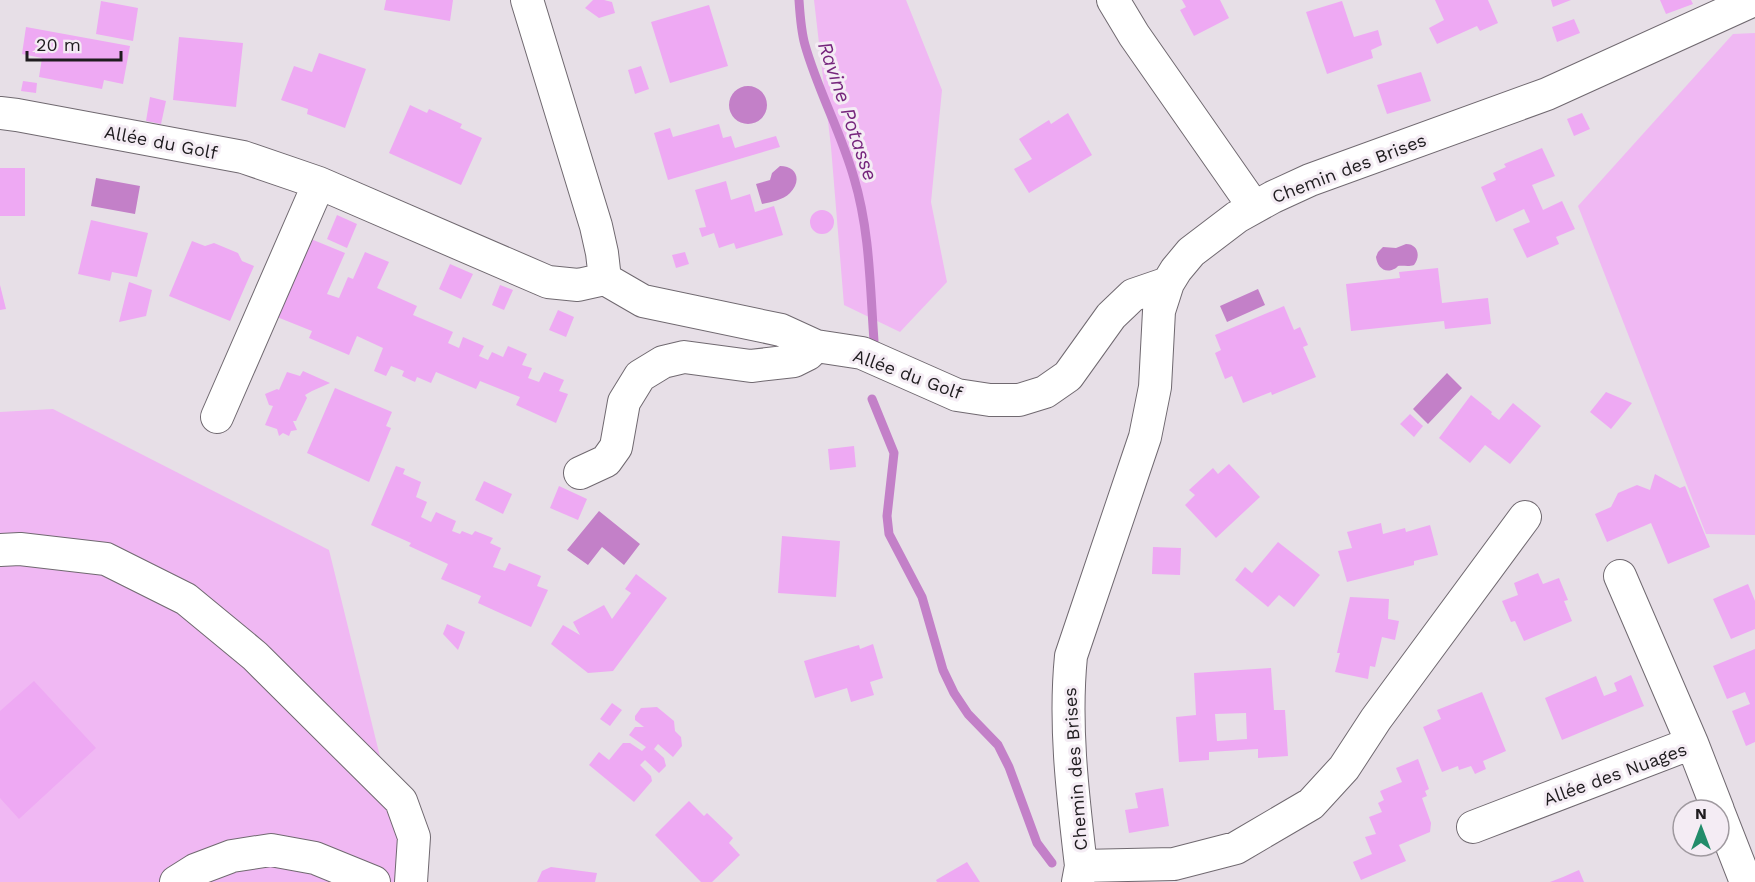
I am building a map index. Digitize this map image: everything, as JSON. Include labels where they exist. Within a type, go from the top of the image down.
[{"type":"street","points":[[527,0],[596,226],[605,279]]},
{"type":"street","points":[[1113,0],[1134,36],[1254,207]]},
{"type":"street","name":"Chemin des Brises","points":[[1079,874],[1069,730],[1068,682],[1071,656],[1146,437],[1155,387],[1159,311],[1168,283],[1176,270],[1191,252],[1237,217],[1310,180],[1547,94],[1754,0]]},
{"type":"street","name":"Allée du Golf","points":[[0,113],[243,157],[319,183],[548,282],[578,285],[605,279],[643,301],[781,330],[816,346],[862,353],[957,395],[990,400],[1019,400],[1045,392],[1068,376],[1112,316],[1133,295],[1168,283]]},
{"type":"street","points":[[217,417],[319,183]]},
{"type":"street","points":[[580,473],[606,461],[616,447],[624,402],[640,376],[663,362],[684,357],[751,366],[794,361],[808,354],[816,346]]},
{"type":"street","points":[[1079,874],[1174,864],[1236,848],[1311,804],[1344,768],[1376,719],[1525,517]]},
{"type":"street","points":[[0,550],[20,549],[106,559],[186,599],[255,656],[401,801],[414,837],[411,882]]},
{"type":"street","points":[[1620,576],[1692,743]]},
{"type":"street","name":"Allée des Nuages","points":[[1473,827],[1692,743],[1713,798]]},
{"type":"street","name":"Allée des Nuages","points":[[1731,844],[1746,882]]},
{"type":"street","points":[[176,882],[195,870],[232,856],[271,850],[315,858],[374,882]]},
{"type":"shaded area","points":[[814,0],[906,0],[942,90],[931,202],[947,282],[900,332],[844,305],[831,147]]},
{"type":"shaded area","points":[[1755,33],[1755,535],[1706,534],[1578,206],[1733,34]]},
{"type":"shaded area","points":[[748,86],[761,92],[767,105],[761,118],[748,124],[735,118],[729,105],[735,92]]},
{"type":"shaded area","points":[[780,166],[794,171],[796,184],[784,197],[762,204],[756,184],[770,180],[772,173]]},
{"type":"shaded area","points":[[96,178],[140,186],[135,214],[91,206]]},
{"type":"shaded area","points":[[1406,244],[1416,248],[1418,254],[1414,265],[1398,266],[1390,270],[1384,270],[1379,266],[1376,257],[1383,247],[1396,248]]},
{"type":"shaded area","points":[[1258,289],[1265,305],[1227,322],[1220,306]]},
{"type":"shaded area","points":[[1447,373],[1462,388],[1428,424],[1413,409]]},
{"type":"shaded area","points":[[53,409],[329,550],[411,882],[0,882],[0,412]]},
{"type":"shaded area","points":[[599,511],[640,544],[624,565],[602,547],[588,565],[567,550]]},
{"type":"building","points":[[386,0],[453,0],[450,21],[384,10]]},
{"type":"building","points":[[593,0],[612,2],[615,13],[599,18],[585,8]]},
{"type":"building","points":[[1182,0],[1220,0],[1229,18],[1194,36],[1180,10],[1186,7]]},
{"type":"building","points":[[1435,0],[1488,0],[1498,23],[1480,31],[1477,26],[1437,44],[1429,28],[1444,20]]},
{"type":"building","points":[[1551,0],[1571,0],[1553,7]]},
{"type":"building","points":[[1660,0],[1691,0],[1693,4],[1666,14]]},
{"type":"building","points":[[101,1],[138,8],[133,41],[96,34]]},
{"type":"building","points":[[1342,1],[1354,37],[1378,30],[1382,45],[1371,50],[1373,58],[1327,74],[1306,12]]},
{"type":"building","points":[[709,5],[728,66],[670,83],[651,22]]},
{"type":"building","points":[[1574,19],[1580,33],[1557,42],[1552,27]]},
{"type":"building","points":[[26,27],[130,46],[123,84],[104,80],[102,89],[39,77],[42,58],[22,54]]},
{"type":"building","points":[[179,37],[243,43],[236,107],[173,100]]},
{"type":"building","points":[[319,53],[366,69],[345,128],[307,114],[308,109],[281,100],[294,66],[312,72]]},
{"type":"building","points":[[641,66],[649,89],[635,94],[628,70]]},
{"type":"building","points":[[1421,72],[1431,101],[1387,114],[1377,85]]},
{"type":"building","points":[[23,81],[37,83],[36,93],[21,91]]},
{"type":"building","points":[[150,97],[166,101],[161,124],[146,121]]},
{"type":"building","points":[[410,105],[427,113],[429,109],[462,124],[460,128],[482,138],[461,185],[389,153]]},
{"type":"building","points":[[1068,113],[1092,155],[1029,193],[1014,169],[1032,159],[1019,139],[1049,120],[1051,124]]},
{"type":"building","points":[[1582,113],[1590,129],[1574,136],[1567,119]]},
{"type":"building","points":[[719,124],[723,138],[731,136],[735,148],[776,136],[780,147],[668,180],[654,133],[670,128],[673,137]]},
{"type":"building","points":[[1542,148],[1555,176],[1532,185],[1543,210],[1562,201],[1575,229],[1556,237],[1559,244],[1527,258],[1513,229],[1530,222],[1524,209],[1496,222],[1481,187],[1496,180],[1493,173],[1506,167],[1504,164]]},
{"type":"building","points":[[0,168],[25,168],[25,216],[0,216]]},
{"type":"building","points":[[726,181],[731,200],[750,194],[755,212],[774,206],[783,235],[736,249],[734,243],[719,248],[714,233],[702,237],[699,228],[706,227],[695,190]]},
{"type":"building","points":[[822,210],[831,213],[834,222],[831,231],[822,234],[813,231],[810,222],[813,213]]},
{"type":"building","points":[[337,215],[357,224],[347,248],[327,239]]},
{"type":"building","points":[[91,220],[148,233],[137,277],[112,272],[110,281],[78,274]]},
{"type":"building","points":[[306,237],[345,253],[327,294],[339,298],[348,277],[353,279],[365,252],[389,262],[377,288],[417,306],[413,315],[453,332],[448,343],[459,348],[463,337],[484,346],[479,356],[488,360],[492,352],[503,357],[508,346],[527,354],[522,365],[532,368],[528,378],[539,382],[544,372],[564,380],[559,391],[568,394],[556,423],[516,405],[520,397],[480,381],[476,389],[436,372],[431,383],[417,377],[415,382],[402,376],[404,371],[391,366],[386,376],[374,371],[383,348],[357,336],[349,355],[309,338],[312,331],[272,315]]},
{"type":"building","points":[[192,241],[205,246],[214,243],[238,253],[242,261],[254,266],[230,321],[169,296]]},
{"type":"building","points":[[685,252],[689,264],[676,268],[672,255]]},
{"type":"building","points":[[450,264],[473,274],[461,299],[439,289]]},
{"type":"building","points":[[1438,268],[1442,303],[1488,298],[1491,324],[1445,329],[1444,321],[1351,331],[1346,284],[1400,278],[1399,272]]},
{"type":"building","points":[[129,282],[152,290],[146,316],[119,322]]},
{"type":"building","points":[[0,285],[6,309],[0,310]]},
{"type":"building","points":[[500,285],[513,290],[504,310],[492,305]]},
{"type":"building","points":[[1284,306],[1294,330],[1300,327],[1308,345],[1303,347],[1316,377],[1272,395],[1271,392],[1243,403],[1232,376],[1225,379],[1215,353],[1221,350],[1215,335]]},
{"type":"building","points":[[558,310],[574,317],[566,337],[549,330]]},
{"type":"building","points":[[303,371],[330,383],[305,395],[307,398],[296,421],[293,421],[297,430],[291,431],[289,436],[283,433],[279,436],[277,429],[265,425],[273,406],[269,405],[265,394],[279,390],[287,372],[300,376]]},
{"type":"building","points":[[335,388],[392,412],[386,426],[391,428],[369,482],[307,453]]},
{"type":"building","points":[[1606,392],[1632,403],[1611,429],[1590,412]]},
{"type":"building","points":[[1471,395],[1499,420],[1513,403],[1541,426],[1510,464],[1485,445],[1470,463],[1439,438]]},
{"type":"building","points":[[1410,414],[1423,426],[1414,437],[1400,424]]},
{"type":"building","points":[[854,446],[856,467],[830,470],[828,449]]},
{"type":"building","points":[[1229,464],[1260,497],[1216,538],[1185,505],[1195,495],[1189,490],[1213,468],[1218,474]]},
{"type":"building","points":[[396,466],[405,469],[403,474],[421,482],[416,497],[427,502],[421,517],[431,522],[436,512],[456,521],[452,531],[460,534],[462,531],[472,535],[475,531],[493,538],[490,543],[501,548],[493,567],[505,571],[509,563],[541,576],[537,586],[548,590],[531,627],[478,603],[481,596],[441,579],[448,564],[409,546],[411,543],[371,525]]},
{"type":"building","points":[[1655,474],[1680,488],[1685,486],[1710,547],[1668,564],[1651,523],[1607,542],[1595,514],[1611,507],[1618,493],[1637,485],[1650,490]]},
{"type":"building","points":[[484,481],[512,494],[503,514],[475,500]]},
{"type":"building","points":[[559,486],[587,499],[578,520],[550,508]]},
{"type":"building","points":[[1381,523],[1383,534],[1405,528],[1406,532],[1430,525],[1438,555],[1414,561],[1414,565],[1347,582],[1338,551],[1352,548],[1347,532]]},
{"type":"building","points":[[782,536],[840,541],[836,597],[778,593]]},
{"type":"building","points":[[1278,542],[1320,575],[1294,607],[1279,595],[1268,607],[1235,580],[1245,567],[1252,573]]},
{"type":"building","points":[[1153,547],[1181,548],[1180,575],[1152,574]]},
{"type":"building","points":[[1538,573],[1543,584],[1559,578],[1568,600],[1564,601],[1572,621],[1524,641],[1515,621],[1511,622],[1502,601],[1518,595],[1514,583]]},
{"type":"building","points":[[636,574],[667,598],[613,671],[588,673],[551,644],[563,625],[580,635],[573,622],[604,605],[612,619],[631,593],[625,589]]},
{"type":"building","points":[[1748,584],[1755,601],[1755,629],[1731,639],[1713,599]]},
{"type":"building","points":[[1350,597],[1389,599],[1388,619],[1399,621],[1395,640],[1382,637],[1375,667],[1370,666],[1368,679],[1335,672]]},
{"type":"building","points":[[447,624],[465,632],[458,650],[443,634]]},
{"type":"building","points":[[873,644],[883,678],[870,682],[874,695],[851,702],[847,688],[815,698],[804,661],[859,645],[860,649]]},
{"type":"building","points":[[1755,649],[1755,742],[1746,746],[1732,711],[1750,704],[1745,692],[1727,699],[1713,666]]},
{"type":"building","points":[[1271,668],[1274,710],[1285,710],[1288,756],[1258,758],[1258,749],[1209,752],[1209,760],[1179,762],[1176,717],[1196,715],[1194,673]],"holes":[[[1246,713],[1247,739],[1217,741],[1215,714]]]},
{"type":"building","points":[[1631,675],[1644,706],[1562,740],[1545,698],[1596,676],[1604,696],[1617,691],[1614,683]]},
{"type":"building","points":[[34,681],[96,748],[19,819],[0,798],[0,711]]},
{"type":"building","points":[[1482,692],[1506,751],[1483,761],[1486,769],[1475,774],[1471,766],[1459,770],[1458,766],[1442,772],[1423,727],[1441,719],[1437,710]]},
{"type":"building","points":[[612,703],[622,710],[610,726],[600,719]]},
{"type":"building","points":[[657,707],[674,721],[675,731],[681,737],[682,746],[673,757],[658,744],[654,749],[664,758],[666,766],[659,773],[645,760],[640,765],[651,776],[652,781],[634,802],[589,765],[599,752],[609,760],[623,743],[630,743],[642,751],[646,747],[629,735],[635,727],[644,727],[635,720],[635,716],[641,708]]},
{"type":"building","points":[[1418,759],[1429,789],[1425,791],[1427,796],[1422,798],[1431,823],[1430,832],[1399,845],[1406,861],[1361,880],[1353,862],[1372,854],[1365,837],[1376,834],[1369,817],[1382,812],[1378,803],[1384,800],[1380,791],[1402,782],[1396,768]]},
{"type":"building","points":[[1163,788],[1169,826],[1129,833],[1125,810],[1138,808],[1135,793]]},
{"type":"building","points":[[689,801],[704,816],[707,813],[733,838],[729,843],[740,855],[712,882],[701,882],[655,835]]},
{"type":"building","points":[[967,862],[980,882],[937,882],[936,880]]},
{"type":"building","points":[[551,867],[597,873],[595,882],[537,882],[542,871]]},
{"type":"building","points":[[1579,870],[1584,882],[1550,882],[1563,877]]},
{"type":"waterway","name":"Ravine Potasse","points":[[799,0],[805,45],[849,161],[859,198],[868,259],[874,341]]},
{"type":"waterway","name":"Ravine Potasse","points":[[872,399],[894,453],[887,516],[889,534],[922,597],[943,670],[954,693],[968,714],[998,745],[1009,767],[1037,843],[1052,863]]}]
